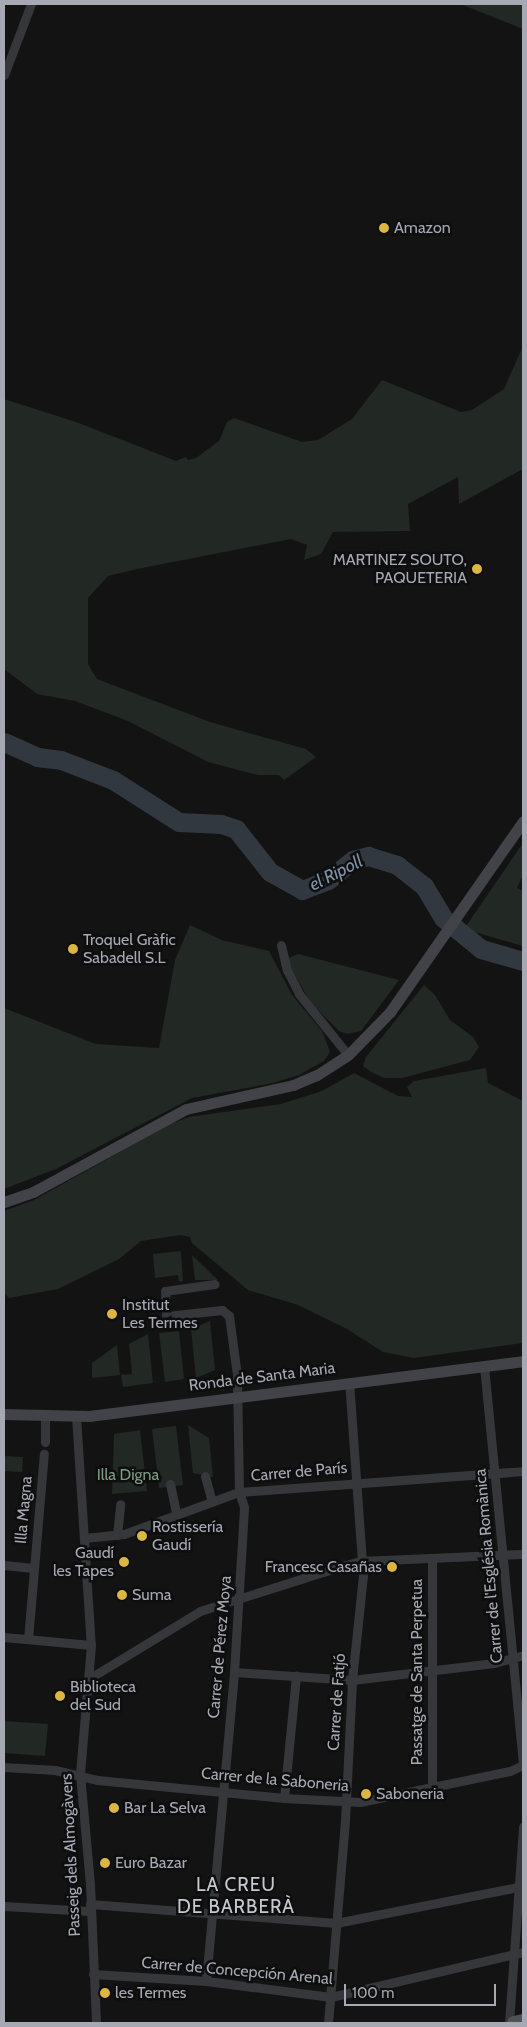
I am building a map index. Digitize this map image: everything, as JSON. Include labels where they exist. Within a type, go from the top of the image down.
[{"type":"main road","points":[[4,1202],[33,1192],[186,1109],[293,1085],[348,1054],[390,1012],[496,863],[523,821]]},
{"type":"main road","name":"Ronda de Santa Maria","points":[[4,1414],[45,1417],[76,1416],[523,1361]]},
{"type":"main road","points":[[514,2023],[523,2021]]},
{"type":"street","points":[[4,75],[31,4]]},
{"type":"street","points":[[281,945],[287,970],[299,994],[348,1054]]},
{"type":"street","name":"Carrer de Pérez Moya","points":[[206,1981],[240,1599],[244,1507],[239,1492],[237,1375],[229,1316],[222,1310],[166,1316],[165,1291],[215,1284]]},
{"type":"street","name":"Carrer de l'Església Romànica","points":[[484,1366],[504,1555],[523,1765]]},
{"type":"street","name":"Carrer de Fatjó","points":[[328,2023],[346,1802],[352,1680],[363,1576],[350,1383]]},
{"type":"street","name":"Passeig dels Almogàvers","points":[[76,1416],[91,1645],[90,1678],[80,1774],[96,2023]]},
{"type":"street","points":[[45,1417],[45,1442]]},
{"type":"street","name":"Illa Magna","points":[[28,1639],[44,1454]]},
{"type":"street","name":"Carrer de París","points":[[84,1538],[117,1535],[239,1492],[523,1471]]},
{"type":"street","points":[[205,1476],[212,1502]]},
{"type":"street","points":[[170,1484],[176,1513]]},
{"type":"street","points":[[117,1535],[120,1504]]},
{"type":"street","points":[[90,1678],[200,1611],[361,1561],[523,1554]]},
{"type":"street","name":"Passatge de Santa Perpetua","points":[[432,1558],[432,1786]]},
{"type":"street","name":"Illa Magna","points":[[4,1566],[33,1568]]},
{"type":"street","points":[[4,1637],[91,1645]]},
{"type":"street","points":[[234,1672],[352,1680],[494,1664],[523,1655]]},
{"type":"street","points":[[284,1798],[296,1676]]},
{"type":"street","name":"Carrer de la Saboneria","points":[[4,1767],[80,1774],[97,1780],[284,1798],[360,1802],[510,1771],[523,1765]]},
{"type":"street","points":[[509,2023],[514,1954],[522,1887],[523,1826]]},
{"type":"street","points":[[4,1906],[211,1914],[336,1923],[522,1887]]},
{"type":"street","name":"Carrer de Concepción Arenal","points":[[93,1974],[206,1981],[331,1997],[523,1952]]},
{"type":"green space","points":[[460,4],[523,4],[523,29]]},
{"type":"green space","points":[[523,346],[523,469],[459,504],[458,477],[408,504],[410,531],[333,532],[321,554],[304,560],[307,545],[291,539],[137,569],[108,576],[88,598],[88,664],[97,679],[210,722],[306,749],[316,757],[284,780],[279,775],[258,775],[208,762],[128,721],[75,701],[37,694],[4,669],[4,399],[79,423],[176,461],[186,457],[188,460],[196,458],[219,441],[227,422],[234,418],[302,442],[318,440],[352,419],[382,380],[461,412],[472,410],[504,389]]},
{"type":"green space","points":[[523,843],[523,875],[517,888],[523,891],[523,946],[464,929]]},
{"type":"green space","points":[[190,925],[222,940],[269,951],[292,995],[322,1031],[330,1052],[324,1061],[299,1075],[273,1083],[192,1098],[56,1169],[4,1189],[4,1008],[96,1044],[159,1048],[175,960]]},
{"type":"green space","points":[[298,954],[399,980],[361,1031],[347,1034],[339,1031],[310,1002],[286,959]]},
{"type":"green space","points":[[424,985],[435,995],[450,1020],[473,1037],[479,1047],[470,1060],[402,1078],[384,1078],[371,1072],[363,1066],[366,1057]]},
{"type":"green space","points":[[486,1068],[488,1083],[523,1101],[523,1343],[414,1358],[383,1352],[347,1329],[298,1305],[248,1290],[192,1243],[190,1237],[180,1235],[141,1241],[119,1259],[58,1289],[9,1298],[4,1293],[4,1211],[34,1200],[170,1124],[189,1117],[281,1104],[322,1091],[354,1073],[398,1096],[412,1097],[407,1087],[414,1081]]},
{"type":"green space","points":[[181,1251],[183,1281],[179,1282],[178,1275],[155,1278],[153,1254]]},
{"type":"green space","points":[[192,1255],[218,1280],[195,1280]]},
{"type":"green space","points":[[210,1321],[215,1370],[196,1378],[191,1329]]},
{"type":"green space","points":[[179,1331],[184,1379],[165,1382],[159,1333]]},
{"type":"green space","points":[[148,1334],[153,1383],[123,1387],[121,1375],[132,1374],[129,1344]]},
{"type":"green space","points":[[117,1345],[120,1375],[92,1378],[92,1363]]},
{"type":"green space","name":"Illa Digna","points":[[188,1425],[209,1438],[213,1477],[193,1473]]},
{"type":"green space","name":"Illa Digna","points":[[176,1426],[183,1485],[159,1488],[152,1429]]},
{"type":"green space","name":"Illa Digna","points":[[140,1430],[147,1491],[112,1494],[114,1434]]},
{"type":"green space","points":[[4,1456],[23,1457],[22,1472],[4,1471]]},
{"type":"green space","points":[[4,1721],[48,1724],[45,1756],[4,1753]]},
{"type":"waterway","name":"el Ripoll","points":[[4,742],[37,757],[61,760],[113,780],[179,822],[221,824],[236,829],[270,872],[302,890],[328,880],[353,860],[368,856],[397,865],[424,886],[443,918],[481,949],[523,961]]},
{"type":"place","name":"Amazon","points":[[384,228]]},
{"type":"place","name":"MARTINEZ SOUTO, PAQUETERIA","points":[[477,569]]},
{"type":"place","name":"Troquel Gràfic Sabadell S.L","points":[[73,949]]},
{"type":"place","name":"Institut Les Termes","points":[[112,1314]]},
{"type":"place","name":"Rostissería Gaudí","points":[[142,1536]]},
{"type":"place","name":"Gaudí les Tapes","points":[[124,1562]]},
{"type":"place","name":"Francesc Casañas","points":[[392,1567]]},
{"type":"place","name":"Suma","points":[[122,1595]]},
{"type":"place","name":"Biblioteca del Sud","points":[[60,1696]]},
{"type":"place","name":"Saboneria","points":[[366,1794]]},
{"type":"place","name":"Bar La Selva","points":[[114,1808]]},
{"type":"place","name":"Euro Bazar","points":[[105,1863]]},
{"type":"place","name":"les Termes","points":[[105,1993]]},
{"type":"district","name":"LA CREU DE BARBERÀ","points":[[236,1896]]}]
